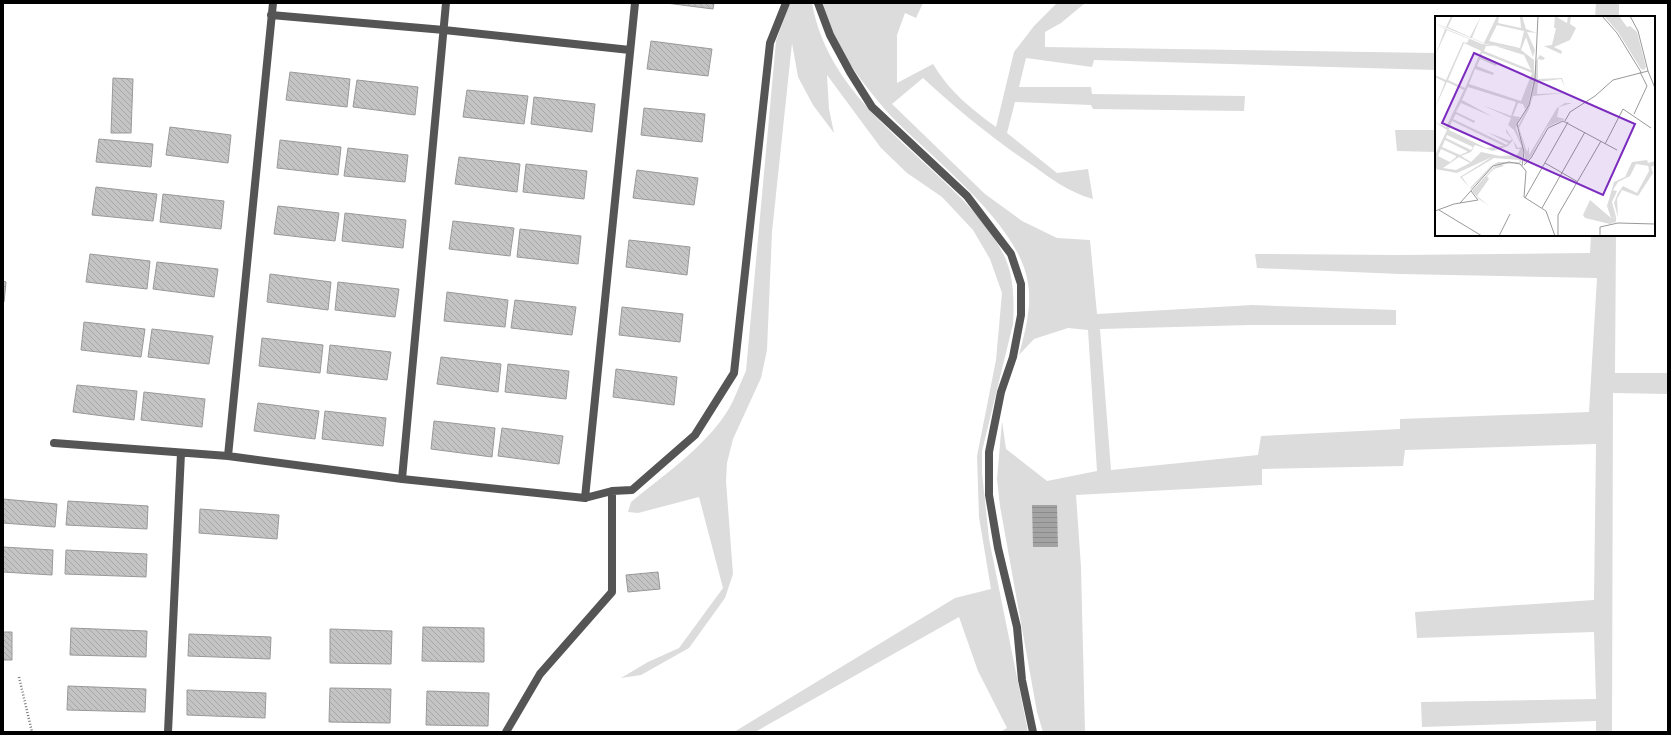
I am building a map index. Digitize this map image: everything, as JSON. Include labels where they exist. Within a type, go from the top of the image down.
[{"type":"street","points":[[228,456],[273,3]]},
{"type":"street","points":[[402,479],[446,3]]},
{"type":"street","points":[[585,498],[635,3]]},
{"type":"street","points":[[54,443],[228,456],[402,479],[585,498],[612,491],[632,490],[695,435],[734,372],[770,43],[786,3]]},
{"type":"street","points":[[818,3],[830,35],[850,72],[872,107],[966,196],[1011,254],[1021,284],[1021,315],[1013,357],[1001,392],[989,452],[989,495],[998,548],[1017,627],[1022,680],[1033,732]]},
{"type":"street","points":[[271,15],[444,30],[630,50]]},
{"type":"street","points":[[168,732],[180,453]]},
{"type":"street","points":[[506,732],[540,674],[612,592],[612,491]]},
{"type":"path","points":[[19,677],[32,732]]},
{"type":"shaded area","points":[[790,3],[812,3],[820,34],[833,61],[850,87],[892,133],[960,197],[990,232],[1007,262],[1013,291],[1013,324],[982,451],[982,473],[989,539],[1028,732],[1000,732],[1007,728],[978,671],[959,617],[755,732],[734,732],[955,598],[991,589],[979,517],[977,456],[996,360],[1002,293],[990,259],[973,230],[942,197],[907,173],[881,148],[827,75],[829,109],[834,133],[813,105],[798,77],[792,43],[772,232],[767,350],[761,378],[733,439],[727,463],[726,481],[733,574],[725,598],[689,648],[641,675],[621,678],[648,662],[679,648],[723,588],[699,497],[638,513],[628,512],[631,502],[687,457],[713,431],[732,403],[746,371],[776,41]]},
{"type":"shaded area","points":[[823,3],[923,3],[916,18],[905,13],[897,35],[897,83],[933,64],[946,83],[961,99],[996,127],[1014,52],[1034,26],[1057,3],[1085,3],[1061,23],[1045,32],[1045,47],[1435,53],[1435,70],[1094,60],[1092,67],[1026,58],[1019,87],[1091,87],[1092,94],[1245,96],[1244,111],[1093,109],[1091,105],[1015,102],[1007,133],[1057,173],[1088,169],[1093,199],[1076,193],[1061,185],[1003,145],[976,124],[923,78],[892,104],[985,194],[1022,221],[1057,238],[1090,240],[1097,314],[1252,305],[1396,310],[1396,325],[1250,325],[1100,329],[1111,470],[1258,455],[1261,436],[1400,429],[1400,419],[1589,412],[1597,278],[1400,274],[1257,268],[1255,254],[1398,255],[1590,253],[1591,236],[1616,236],[1615,373],[1668,373],[1668,394],[1613,393],[1612,732],[1596,732],[1596,721],[1422,727],[1421,702],[1596,699],[1594,632],[1417,638],[1415,612],[1594,600],[1596,444],[1405,450],[1403,466],[1262,469],[1262,485],[1076,495],[1081,567],[1085,732],[1043,732],[1037,712],[1000,506],[997,479],[1002,421],[1006,449],[1047,481],[1097,471],[1088,330],[1068,328],[1034,339],[1019,355],[1027,319],[1029,292],[1028,283],[1021,260],[1008,237],[991,214],[949,171],[889,114],[864,84],[837,43],[824,11]]},
{"type":"shaded area","points":[[1596,3],[1619,3],[1619,16],[1595,16]]},
{"type":"shaded area","points":[[1395,130],[1435,130],[1435,152],[1397,151]]},
{"type":"shaded area","points":[[1032,505],[1057,505],[1058,547],[1033,547]]},
{"type":"building","points":[[666,3],[714,3],[713,9]]},
{"type":"building","points":[[651,41],[712,49],[708,76],[647,69]]},
{"type":"building","points":[[290,72],[350,79],[347,107],[286,100]]},
{"type":"building","points":[[113,78],[133,79],[131,133],[111,133]]},
{"type":"building","points":[[357,80],[418,87],[415,115],[353,107]]},
{"type":"building","points":[[467,90],[528,96],[524,124],[463,117]]},
{"type":"building","points":[[534,97],[595,104],[592,132],[531,124]]},
{"type":"building","points":[[644,108],[705,114],[702,142],[641,135]]},
{"type":"building","points":[[170,127],[231,135],[228,163],[166,155]]},
{"type":"building","points":[[99,139],[153,144],[151,167],[96,162]]},
{"type":"building","points":[[280,140],[341,147],[338,175],[277,168]]},
{"type":"building","points":[[348,148],[408,155],[405,182],[344,176]]},
{"type":"building","points":[[459,157],[520,164],[517,192],[455,184]]},
{"type":"building","points":[[526,164],[587,171],[584,199],[523,192]]},
{"type":"building","points":[[637,170],[698,178],[694,205],[633,198]]},
{"type":"building","points":[[96,187],[157,194],[153,221],[92,215]]},
{"type":"building","points":[[163,194],[224,201],[221,229],[160,222]]},
{"type":"building","points":[[278,206],[339,213],[335,241],[274,234]]},
{"type":"building","points":[[345,213],[406,220],[403,248],[342,241]]},
{"type":"building","points":[[453,221],[514,228],[510,256],[449,249]]},
{"type":"building","points":[[520,229],[581,236],[578,264],[517,257]]},
{"type":"building","points":[[629,240],[690,247],[687,275],[626,267]]},
{"type":"building","points":[[90,254],[150,261],[147,289],[86,282]]},
{"type":"building","points":[[157,262],[218,269],[214,297],[153,289]]},
{"type":"building","points":[[270,274],[331,282],[328,310],[267,302]]},
{"type":"building","points":[[3,281],[6,282],[4,302],[3,302]]},
{"type":"building","points":[[338,282],[399,289],[395,317],[335,310]]},
{"type":"building","points":[[447,292],[508,300],[505,327],[444,321]]},
{"type":"building","points":[[515,300],[576,307],[572,335],[511,328]]},
{"type":"building","points":[[622,307],[683,314],[680,342],[619,335]]},
{"type":"building","points":[[84,322],[145,329],[141,357],[81,350]]},
{"type":"building","points":[[152,329],[213,336],[209,364],[148,357]]},
{"type":"building","points":[[262,338],[323,345],[320,373],[259,366]]},
{"type":"building","points":[[330,345],[391,352],[387,380],[327,373]]},
{"type":"building","points":[[441,357],[501,364],[498,392],[437,384]]},
{"type":"building","points":[[508,364],[569,371],[566,399],[505,392]]},
{"type":"building","points":[[616,369],[677,377],[674,405],[613,397]]},
{"type":"building","points":[[77,385],[137,391],[134,420],[73,412]]},
{"type":"building","points":[[144,392],[205,399],[202,427],[141,420]]},
{"type":"building","points":[[258,403],[319,411],[315,439],[254,431]]},
{"type":"building","points":[[325,411],[386,418],[383,446],[322,439]]},
{"type":"building","points":[[434,421],[495,428],[492,457],[431,449]]},
{"type":"building","points":[[502,428],[563,436],[559,464],[498,456]]},
{"type":"building","points":[[3,499],[57,504],[55,527],[3,523]]},
{"type":"building","points":[[68,501],[148,506],[147,529],[66,525]]},
{"type":"building","points":[[200,509],[279,515],[277,539],[199,533]]},
{"type":"building","points":[[3,547],[53,550],[52,575],[3,572]]},
{"type":"building","points":[[66,550],[147,554],[146,577],[65,574]]},
{"type":"building","points":[[658,572],[660,589],[628,592],[626,575]]},
{"type":"building","points":[[423,627],[484,628],[484,662],[422,661]]},
{"type":"building","points":[[71,628],[147,631],[146,657],[70,655]]},
{"type":"building","points":[[330,629],[392,631],[391,664],[330,663]]},
{"type":"building","points":[[3,632],[12,632],[12,660],[3,660]]},
{"type":"building","points":[[189,634],[271,637],[270,659],[188,656]]},
{"type":"building","points":[[68,686],[146,689],[145,712],[67,710]]},
{"type":"building","points":[[330,688],[391,689],[390,723],[329,722]]},
{"type":"building","points":[[187,690],[266,693],[265,718],[187,715]]},
{"type":"building","points":[[427,691],[489,693],[488,726],[426,725]]}]
